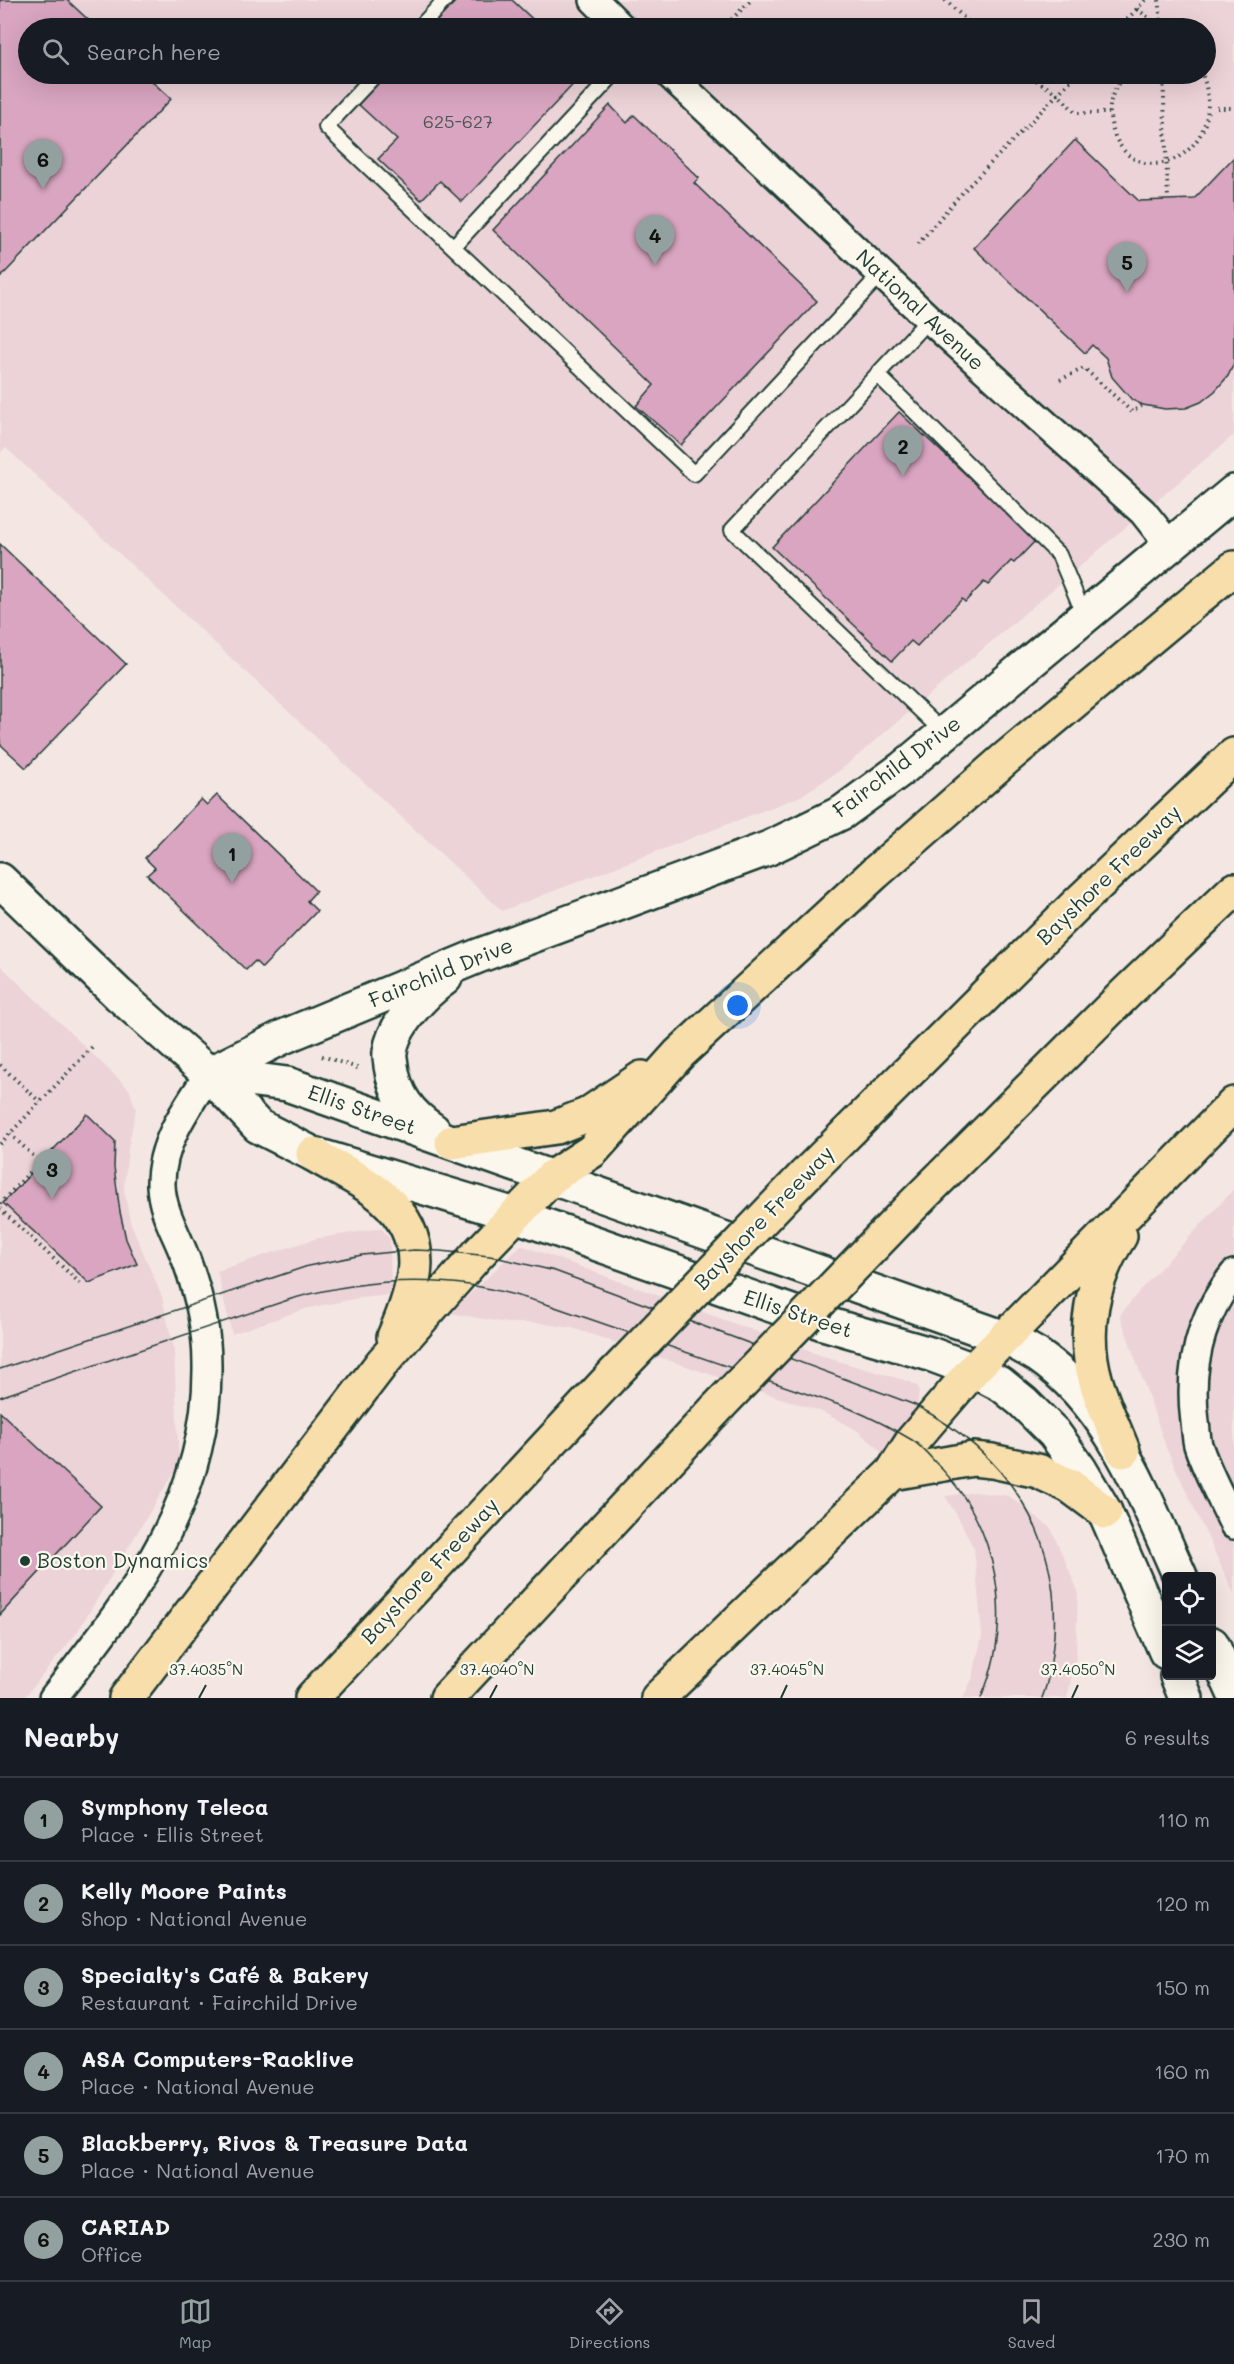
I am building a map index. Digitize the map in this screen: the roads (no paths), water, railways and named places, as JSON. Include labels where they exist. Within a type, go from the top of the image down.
[{"type":"highway","points":[[126,1698],[382,1363],[514,1215],[552,1177],[592,1151],[679,1054],[875,873],[1005,759],[1234,568]]},
{"type":"highway","name":"Bayshore Freeway","points":[[312,1698],[614,1374],[805,1175],[1076,905],[1234,755]]},
{"type":"highway","points":[[447,1698],[716,1409],[908,1210],[1126,993],[1234,890]]},
{"type":"highway","points":[[453,1142],[556,1127],[586,1115],[679,1054]]},
{"type":"highway","points":[[658,1698],[892,1473],[913,1440],[973,1370],[1234,1104]]},
{"type":"highway","points":[[313,1154],[382,1196],[402,1216],[414,1250],[415,1281],[409,1304],[382,1363]]},
{"type":"highway","points":[[1123,1451],[1096,1381],[1090,1348],[1089,1320],[1098,1279],[1106,1257],[1147,1194]]},
{"type":"highway","points":[[892,1473],[973,1459],[992,1461],[1038,1471],[1070,1486],[1105,1512]]},
{"type":"main road","name":"Fairchild Drive","points":[[209,1074],[283,1036],[478,956],[769,848],[843,812],[903,768],[1234,492]]},
{"type":"main road","name":"Ellis Street","points":[[0,880],[118,994],[209,1074],[258,1126],[313,1154],[514,1215],[823,1323],[930,1354],[973,1370],[1002,1385],[1054,1433],[1079,1468],[1105,1512],[1162,1641]]},
{"type":"main road","points":[[453,1142],[420,1121],[402,1102],[393,1080],[390,1052],[399,1029],[413,1007],[431,988],[478,956]]},
{"type":"main road","name":"Ellis Street","points":[[209,1074],[287,1084],[1005,1338],[1038,1356],[1070,1383],[1096,1412],[1123,1451],[1178,1572]]},
{"type":"main road","points":[[1216,1653],[1234,1693]]},
{"type":"main road","points":[[1179,1680],[1186,1698]]},
{"type":"street","points":[[594,0],[612,18]]},
{"type":"street","name":"National Avenue","points":[[680,84],[929,319],[1143,513],[1170,546]]},
{"type":"street","points":[[53,1698],[114,1619],[149,1567],[178,1513],[196,1461],[205,1410],[207,1364],[204,1328],[200,1302],[187,1261],[164,1210],[161,1185],[164,1160],[173,1132],[209,1074]]},
{"type":"street","points":[[1234,1274],[1215,1301],[1204,1326],[1196,1359],[1192,1393],[1198,1444],[1234,1525]]},
{"type":"lane","points":[[428,18],[445,0]]},
{"type":"lane","points":[[367,84],[326,127],[694,474],[881,274]]},
{"type":"lane","points":[[453,247],[605,84]]},
{"type":"lane","points":[[929,319],[732,530],[944,733]]},
{"type":"lane","points":[[878,374],[1059,555],[1085,617]]},
{"type":"tram line","points":[[0,1369],[308,1266],[362,1255],[414,1250],[440,1251],[490,1256],[555,1271],[915,1405],[947,1424],[976,1447],[1000,1471],[1020,1499],[1036,1529],[1047,1562],[1053,1597],[1054,1635],[1049,1675],[1042,1698]]},
{"type":"tram line","points":[[0,1397],[291,1299],[357,1285],[402,1282],[469,1285],[549,1305],[851,1409],[897,1431],[921,1447],[956,1486],[973,1513],[986,1542],[994,1573],[998,1604],[997,1636],[992,1667],[981,1698]]},
{"type":"place","name":"CARIAD","points":[[43,189]]},
{"type":"place","name":"ASA Computers-Racklive","points":[[655,265]]},
{"type":"place","name":"Blackberry, Rivos & Treasure Data","points":[[1127,292]]},
{"type":"place","name":"Kelly Moore Paints","points":[[903,476]]},
{"type":"place","name":"Symphony Teleca","points":[[232,883]]},
{"type":"place","name":"Specialty's Café & Bakery","points":[[52,1199]]},
{"type":"place","name":"Boston Dynamics","points":[[25,1561]]}]
